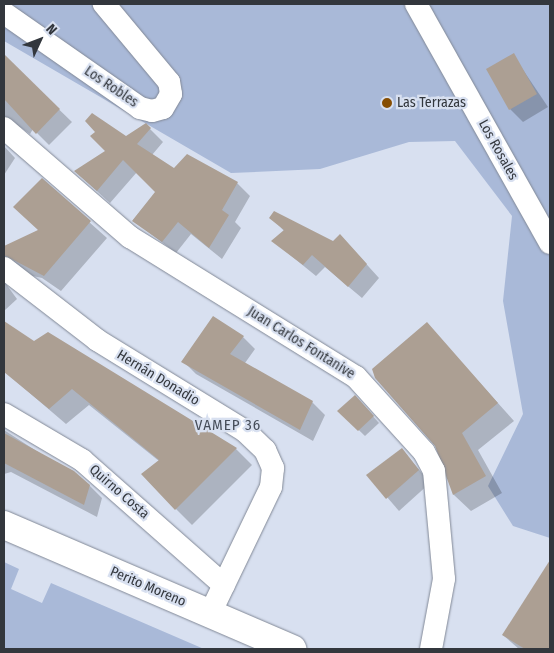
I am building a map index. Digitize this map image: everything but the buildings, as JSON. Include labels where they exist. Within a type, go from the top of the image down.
[{"type":"main road","name":"Perito Moreno","points":[[4,525],[292,649]]},
{"type":"street","name":"Los Robles","points":[[4,13],[140,108],[152,111],[162,108],[171,94],[169,82],[104,4]]},
{"type":"street","name":"Los Rosales","points":[[416,4],[550,243]]},
{"type":"street","name":"Juan Carlos Fontanive","points":[[4,128],[130,237],[356,377],[424,452],[434,471],[444,579],[431,649]]},
{"type":"street","name":"Hernán Donadio","points":[[4,268],[97,340],[245,431],[265,450],[273,468],[271,487],[210,614]]},
{"type":"street","name":"Quirno Costa","points":[[4,414],[82,460],[224,584]]},
{"type":"shaded area","points":[[4,4],[550,4],[550,538],[513,526],[488,486],[523,414],[503,301],[512,216],[455,141],[409,142],[320,169],[231,173],[4,41]]},
{"type":"shaded area","points":[[4,562],[19,569],[11,589],[42,603],[51,583],[204,649],[4,649]]},
{"type":"place","name":"Las Terrazas","points":[[387,103]]},
{"type":"district","name":"VAMEP 36","points":[[228,426]]}]
